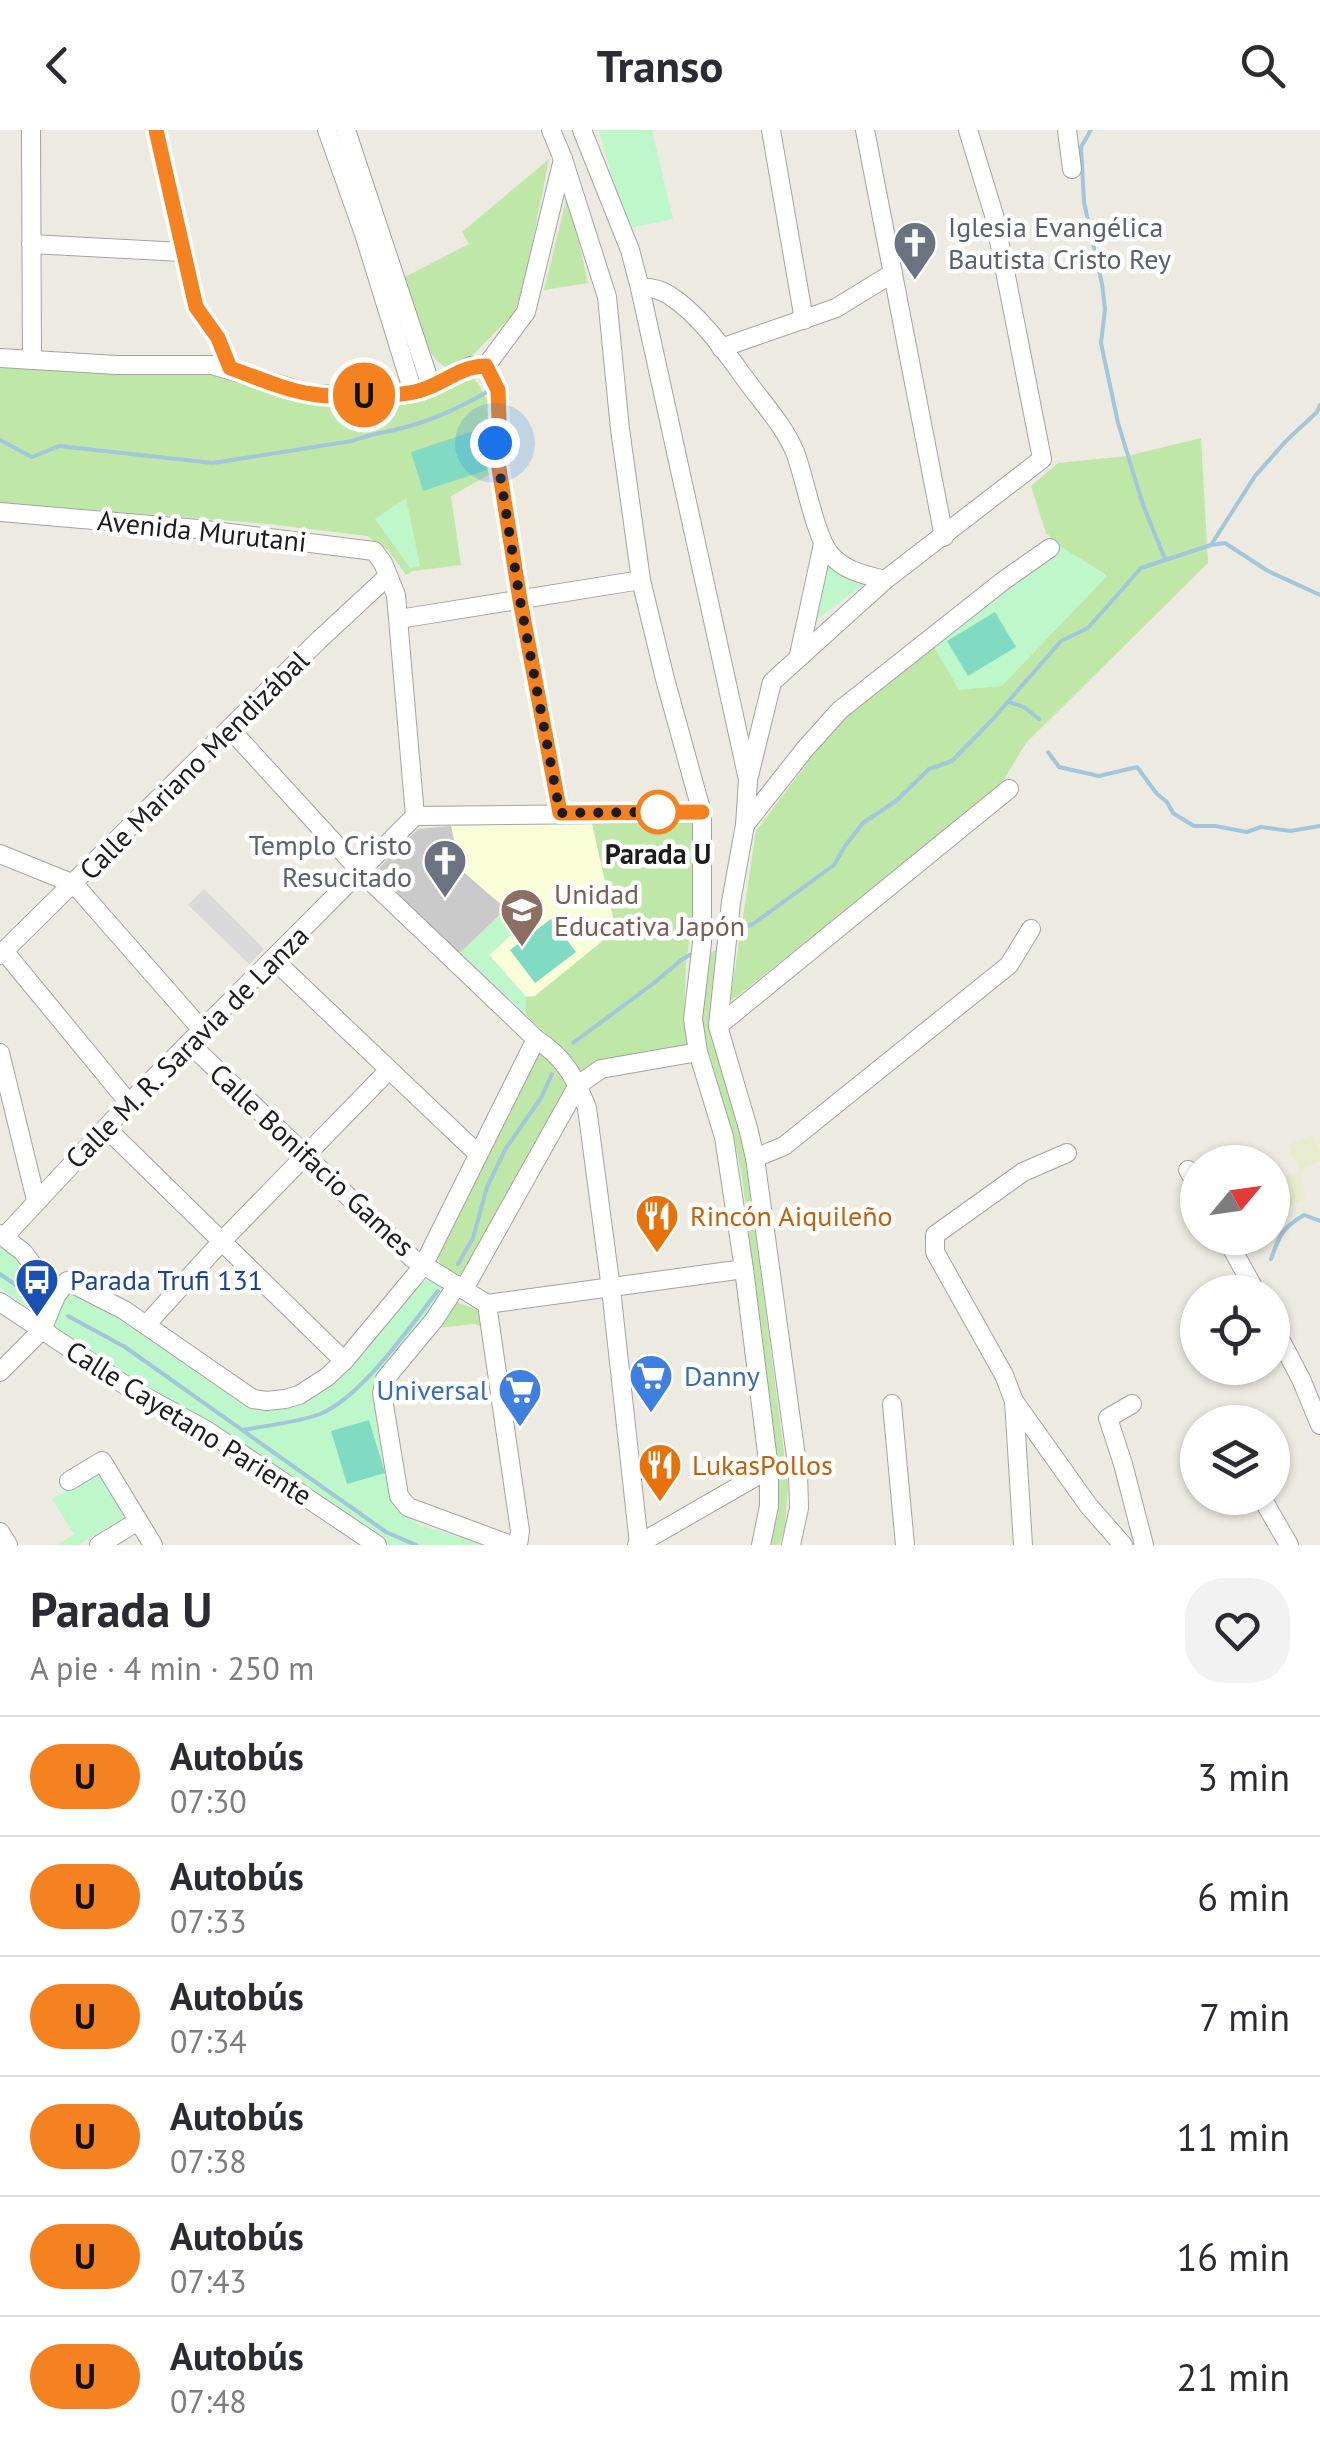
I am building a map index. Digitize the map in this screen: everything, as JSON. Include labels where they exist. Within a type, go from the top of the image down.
[{"type":"street","points":[[32,130],[32,360]]},
{"type":"street","points":[[156,130],[196,307],[218,338],[230,368]]},
{"type":"street","points":[[327,130],[422,389]]},
{"type":"street","points":[[346,130],[422,389]]},
{"type":"street","points":[[551,130],[606,297],[641,580],[702,812],[701,950],[693,1019],[698,1052],[724,1137],[744,1269],[769,1469],[769,1506],[761,1545]]},
{"type":"street","points":[[582,130],[630,250],[640,288],[748,780]]},
{"type":"street","points":[[771,130],[804,320]]},
{"type":"street","points":[[865,130],[944,537]]},
{"type":"street","points":[[791,1545],[799,1508],[798,1471],[755,1158],[718,1026],[731,902],[745,825],[748,780],[772,682],[885,580],[1042,460],[994,215],[968,130]]},
{"type":"street","points":[[1067,130],[1072,169]]},
{"type":"street","points":[[486,366],[526,312],[563,159]]},
{"type":"street","points":[[31,244],[182,252]]},
{"type":"street","points":[[721,348],[836,308],[892,273]]},
{"type":"street","points":[[640,288],[653,287],[670,295],[691,314],[783,429],[805,478],[824,544],[832,556],[848,569],[885,580]]},
{"type":"street","points":[[0,358],[230,368],[312,394],[382,395],[422,389],[471,366],[486,366]]},
{"type":"street","points":[[486,366],[498,390],[495,443],[560,813]]},
{"type":"street","name":"Avenida Murutani","points":[[0,512],[363,548],[374,552],[383,562],[388,576]]},
{"type":"street","points":[[799,656],[824,544]]},
{"type":"street","points":[[745,825],[840,710],[1050,548]]},
{"type":"street","points":[[388,576],[399,619],[415,816],[702,812]]},
{"type":"street","name":"Calle Mariano Mendizábal","points":[[2,953],[388,576]]},
{"type":"street","points":[[399,619],[641,580]]},
{"type":"street","points":[[230,729],[361,872],[536,1039],[555,1052],[578,1084],[586,1108],[611,1288],[638,1544],[769,1469]]},
{"type":"street","points":[[718,1026],[1010,790]]},
{"type":"street","name":"Calle M. R. Saravia de Lanza","points":[[2,1236],[415,816]]},
{"type":"street","points":[[0,854],[74,884]]},
{"type":"street","name":"Calle Bonifacio Games","points":[[74,884],[195,1036],[305,1156],[412,1258],[486,1304]]},
{"type":"street","points":[[702,900],[731,902]]},
{"type":"street","points":[[755,1158],[784,1146],[1009,966],[1031,929]]},
{"type":"street","points":[[2,953],[129,1103]]},
{"type":"street","points":[[272,958],[478,1154]]},
{"type":"street","points":[[0,1372],[50,1312],[67,1281],[124,1310],[252,1399],[267,1401],[299,1395],[344,1361],[424,1264],[536,1039]]},
{"type":"street","points":[[698,1052],[601,1069],[578,1084],[460,1287],[385,1380],[382,1393],[400,1496],[408,1507],[514,1545],[520,1531],[486,1304],[744,1269]]},
{"type":"street","points":[[0,1054],[36,1200]]},
{"type":"street","points":[[146,1325],[388,1071]]},
{"type":"street","points":[[106,1128],[344,1361]]},
{"type":"street","points":[[1067,1153],[1024,1172],[935,1235],[936,1252],[1004,1374],[1014,1400],[1088,1505],[1123,1545]]},
{"type":"street","points":[[2,1236],[23,1252],[50,1312]]},
{"type":"street","name":"Calle Cayetano Pariente","points":[[0,1302],[50,1312],[131,1390],[206,1430],[377,1545]]},
{"type":"street","points":[[1290,1357],[1320,1424]]},
{"type":"street","points":[[1014,1400],[1023,1545]]},
{"type":"street","points":[[892,1404],[905,1545]]},
{"type":"street","points":[[1132,1404],[1108,1418],[1144,1545]]},
{"type":"street","points":[[69,1481],[102,1461],[153,1545]]},
{"type":"street","points":[[1271,1515],[1288,1545]]},
{"type":"street","points":[[98,1545],[138,1521]]},
{"type":"street","points":[[0,1532],[8,1545]]},
{"type":"shaded area","points":[[599,130],[652,130],[673,219],[629,228]]},
{"type":"shaded area","points":[[406,498],[420,566],[410,568],[375,519]]},
{"type":"shaded area","points":[[1061,547],[1107,576],[1002,686],[959,690],[933,645]]},
{"type":"shaded area","points":[[826,565],[864,584],[809,625]]},
{"type":"shaded area","points":[[592,823],[616,930],[535,996],[526,997],[489,955],[520,925],[460,869],[451,826]]},
{"type":"shaded area","points":[[451,826],[460,869],[506,909],[460,953],[375,872],[418,829]]},
{"type":"shaded area","points":[[204,889],[264,949],[249,964],[188,905]]},
{"type":"shaded area","points":[[506,909],[521,926],[489,955],[526,997],[526,1015],[460,953]]},
{"type":"shaded area","points":[[1312,1135],[1320,1150],[1320,1160],[1300,1172],[1306,1199],[1290,1206],[1290,1175],[1300,1171],[1287,1145]]},
{"type":"shaded area","points":[[0,1246],[15,1258],[46,1298],[38,1311],[0,1288]]},
{"type":"shaded area","points":[[427,1278],[446,1292],[420,1332],[375,1383],[394,1498],[401,1513],[422,1526],[486,1545],[388,1545],[335,1506],[56,1331],[54,1324],[70,1288],[134,1325],[251,1404],[303,1400],[331,1385]]},
{"type":"shaded area","points":[[99,1470],[127,1515],[78,1545],[57,1545],[74,1534],[52,1499]]},
{"type":"green space","points":[[549,159],[524,286],[514,313],[473,355],[446,368],[423,339],[403,278],[469,244],[462,232]]},
{"type":"green space","points":[[568,192],[588,283],[544,290]]},
{"type":"green space","points":[[0,366],[210,372],[309,402],[431,392],[473,376],[491,405],[494,472],[451,496],[461,565],[406,575],[388,550],[367,536],[259,523],[0,503]]},
{"type":"green space","points":[[474,431],[487,470],[423,491],[411,452]]},
{"type":"green space","points":[[1201,438],[1208,563],[1026,743],[1000,786],[730,1002],[756,831],[844,714],[933,645],[1106,575],[1046,533],[1031,486],[1058,463],[1127,456]]},
{"type":"green space","points":[[995,612],[1016,647],[968,676],[947,641]]},
{"type":"green space","points":[[685,818],[696,824],[698,882],[686,964],[684,1024],[689,1048],[581,1073],[568,1054],[526,1015],[526,997],[535,996],[616,930],[592,823]]},
{"type":"green space","points":[[551,919],[576,952],[535,983],[510,950]]},
{"type":"green space","points":[[718,949],[711,1013],[745,1151],[788,1484],[785,1528],[779,1545],[770,1545],[779,1489],[742,1177],[702,1029],[700,1005],[708,954]]},
{"type":"green space","points":[[541,1050],[551,1056],[569,1087],[462,1275],[453,1273],[442,1265],[436,1253]]},
{"type":"green space","points":[[453,1301],[479,1310],[485,1328],[474,1324],[436,1328]]},
{"type":"green space","points":[[369,1420],[385,1473],[347,1484],[331,1431]]},
{"type":"waterway","points":[[1091,130],[1081,147],[1084,202],[1105,309],[1101,343],[1118,423],[1143,505],[1165,559]]},
{"type":"waterway","points":[[0,440],[32,457],[59,446],[213,463],[352,441],[428,420],[487,392]]},
{"type":"waterway","points":[[1211,545],[1255,476],[1320,405]]},
{"type":"waterway","points":[[734,931],[753,924],[834,865],[863,823],[896,801],[929,769],[952,761],[1061,641],[1088,628],[1141,568],[1225,543],[1268,571],[1320,595]]},
{"type":"waterway","points":[[1009,702],[1024,707],[1039,719]]},
{"type":"waterway","points":[[1048,752],[1059,767],[1099,776],[1137,767],[1173,813],[1194,826],[1247,832],[1261,827],[1290,831],[1320,826]]},
{"type":"waterway","points":[[573,1043],[695,952]]},
{"type":"waterway","points":[[458,1264],[473,1238],[487,1187],[506,1148],[541,1098],[552,1074]]},
{"type":"waterway","points":[[1271,1259],[1279,1238],[1291,1224],[1304,1215],[1320,1221]]},
{"type":"waterway","points":[[0,1274],[38,1301]]},
{"type":"waterway","points":[[243,1430],[311,1417],[336,1405],[369,1377],[438,1291]]},
{"type":"waterway","points":[[68,1316],[125,1347],[386,1532],[416,1545]]},
{"type":"bus line","name":"U","points":[[156,130],[196,307],[218,338],[230,368],[312,394],[382,395],[413,392],[471,366],[486,366],[498,390],[495,443],[560,813],[702,812]]},
{"type":"place","name":"Iglesia Evangélica Bautista Cristo Rey","points":[[915,281]]},
{"type":"place","name":"Parada U","points":[[658,812]]},
{"type":"place","name":"Templo Cristo Resucitado","points":[[445,899]]},
{"type":"place","name":"Unidad Educativa Japón","points":[[522,948]]},
{"type":"place","name":"Rincón Aiquileño","points":[[657,1254]]},
{"type":"place","name":"Parada Trufi 131","points":[[37,1318]]},
{"type":"place","name":"Danny","points":[[651,1414]]},
{"type":"place","name":"Universal","points":[[520,1428]]},
{"type":"place","name":"LukasPollos","points":[[660,1503]]},
{"type":"route","points":[[495,443],[560,813],[671,812],[658,812]]}]
